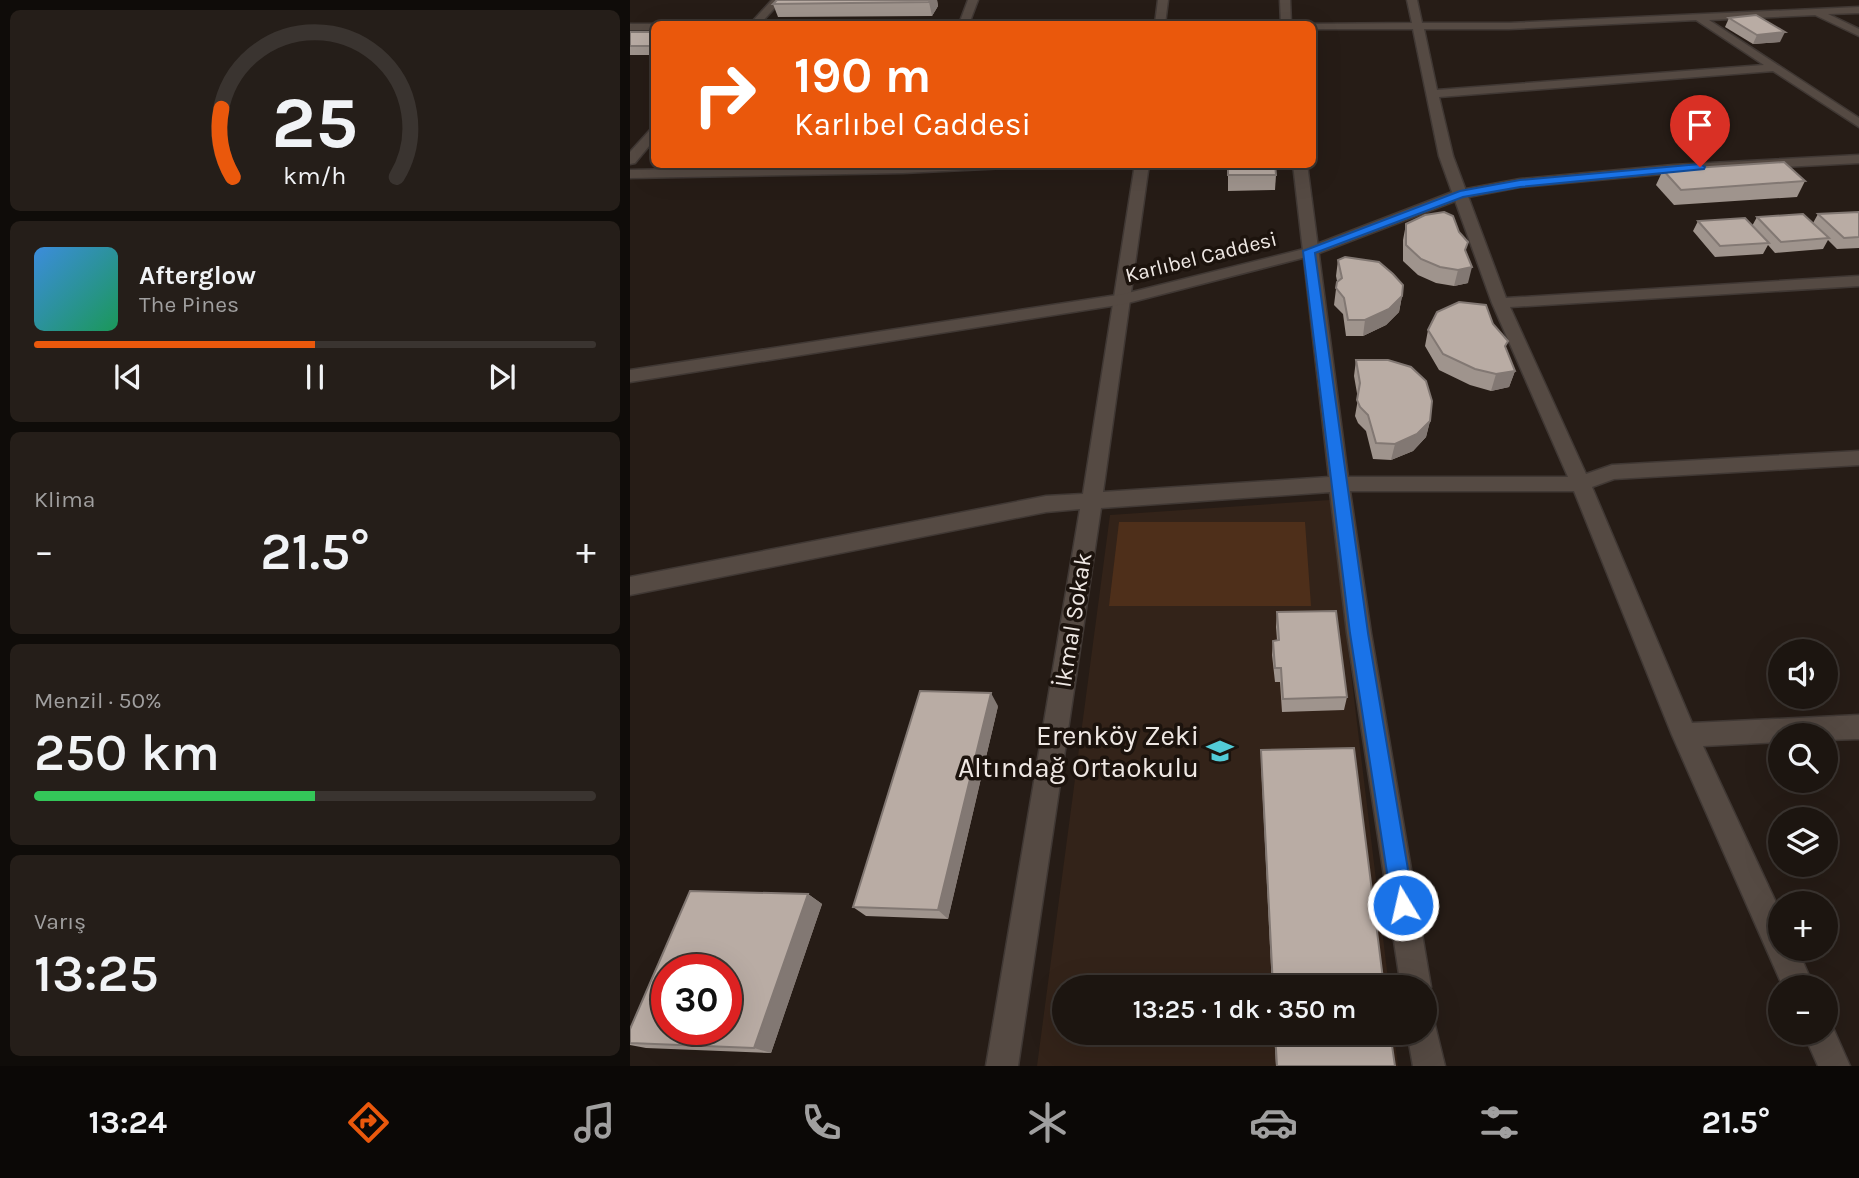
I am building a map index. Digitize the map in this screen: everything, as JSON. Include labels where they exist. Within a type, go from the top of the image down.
[{"type":"street","points":[[758,21],[777,0]]},
{"type":"street","points":[[965,21],[973,0]]},
{"type":"street","points":[[1160,21],[1163,0]]},
{"type":"street","points":[[1285,0],[1286,21]]},
{"type":"street","points":[[1412,0],[1446,156],[1500,303],[1581,484],[1685,736],[1768,920]]},
{"type":"street","points":[[1749,0],[1773,13]]},
{"type":"street","points":[[1316,26],[1418,27],[1699,18],[1859,9]]},
{"type":"street","points":[[1817,13],[1859,33]]},
{"type":"street","points":[[1699,18],[1859,123]]},
{"type":"street","points":[[630,27],[651,27]]},
{"type":"street","points":[[1433,94],[1773,68]]},
{"type":"street","points":[[630,160],[651,136]]},
{"type":"street","name":"Karlıbel Caddesi","points":[[630,376],[1124,299],[1309,251],[1460,194],[1520,183],[1673,169],[1859,159]]},
{"type":"street","points":[[630,174],[865,168]]},
{"type":"street","name":"İkmal Sokak","points":[[1002,1066],[1124,299],[1141,168]]},
{"type":"street","points":[[1300,168],[1359,633],[1414,975]]},
{"type":"street","points":[[1500,303],[1859,281]]},
{"type":"street","points":[[630,586],[1046,504],[1341,484],[1581,484],[1612,472],[1859,458]]},
{"type":"street","points":[[1685,736],[1859,727]]},
{"type":"street","points":[[1425,1045],[1429,1066]]},
{"type":"street","points":[[1825,1045],[1834,1066]]},
{"type":"shaded area","name":"Erenköy Zeki Altındağ Ortaokulu","points":[[1330,500],[1388,975],[1052,975],[1052,1045],[1395,1045],[1398,1066],[1037,1066],[1110,515]]},
{"type":"shaded area","points":[[1119,522],[1305,522],[1311,606],[1109,606]]},
{"type":"building","points":[[777,0],[930,0],[773,4]]},
{"type":"building","points":[[1756,15],[1785,32],[1757,35],[1729,18]]},
{"type":"building","points":[[630,32],[651,32],[651,46],[630,46]]},
{"type":"building","points":[[1784,162],[1805,181],[1681,190],[1663,170]]},
{"type":"building","points":[[1228,168],[1275,168],[1276,175],[1228,175]]},
{"type":"building","points":[[1444,212],[1453,216],[1459,232],[1468,242],[1465,250],[1472,267],[1458,270],[1440,267],[1421,259],[1406,245],[1406,224],[1425,215]]},
{"type":"building","points":[[1859,212],[1859,237],[1844,238],[1818,214]]},
{"type":"building","points":[[1803,214],[1829,238],[1781,242],[1757,217]]},
{"type":"building","points":[[1745,218],[1769,243],[1720,246],[1698,221]]},
{"type":"building","points":[[1345,257],[1379,262],[1403,285],[1402,296],[1389,309],[1365,320],[1348,320],[1344,298],[1336,288],[1337,282],[1342,278],[1338,260]]},
{"type":"building","points":[[1459,302],[1486,305],[1493,324],[1508,341],[1505,346],[1515,371],[1496,374],[1475,369],[1443,354],[1428,330],[1437,312]]},
{"type":"building","points":[[1356,360],[1388,360],[1411,367],[1426,381],[1432,401],[1430,421],[1417,434],[1395,444],[1376,443],[1368,415],[1357,400],[1360,383]]},
{"type":"building","points":[[1336,611],[1347,697],[1283,699],[1281,668],[1275,668],[1273,641],[1279,640],[1277,612]]},
{"type":"building","points":[[920,691],[991,693],[938,910],[853,907]]},
{"type":"building","points":[[1354,748],[1382,975],[1272,975],[1261,750]]},
{"type":"building","points":[[690,891],[808,894],[754,1048],[680,1045],[742,1045],[742,954],[663,954]]},
{"type":"building","points":[[651,981],[651,1044],[630,1043],[630,1029]]},
{"type":"building","points":[[1276,1045],[1392,1045],[1395,1066],[1277,1066]]},
{"type":"place","name":"Erenköy Zeki Altındağ Ortaokulu","points":[[1220,751]]},
{"type":"route","points":[[1403,905],[1359,633],[1309,251],[1460,194],[1520,183],[1700,167]]}]
